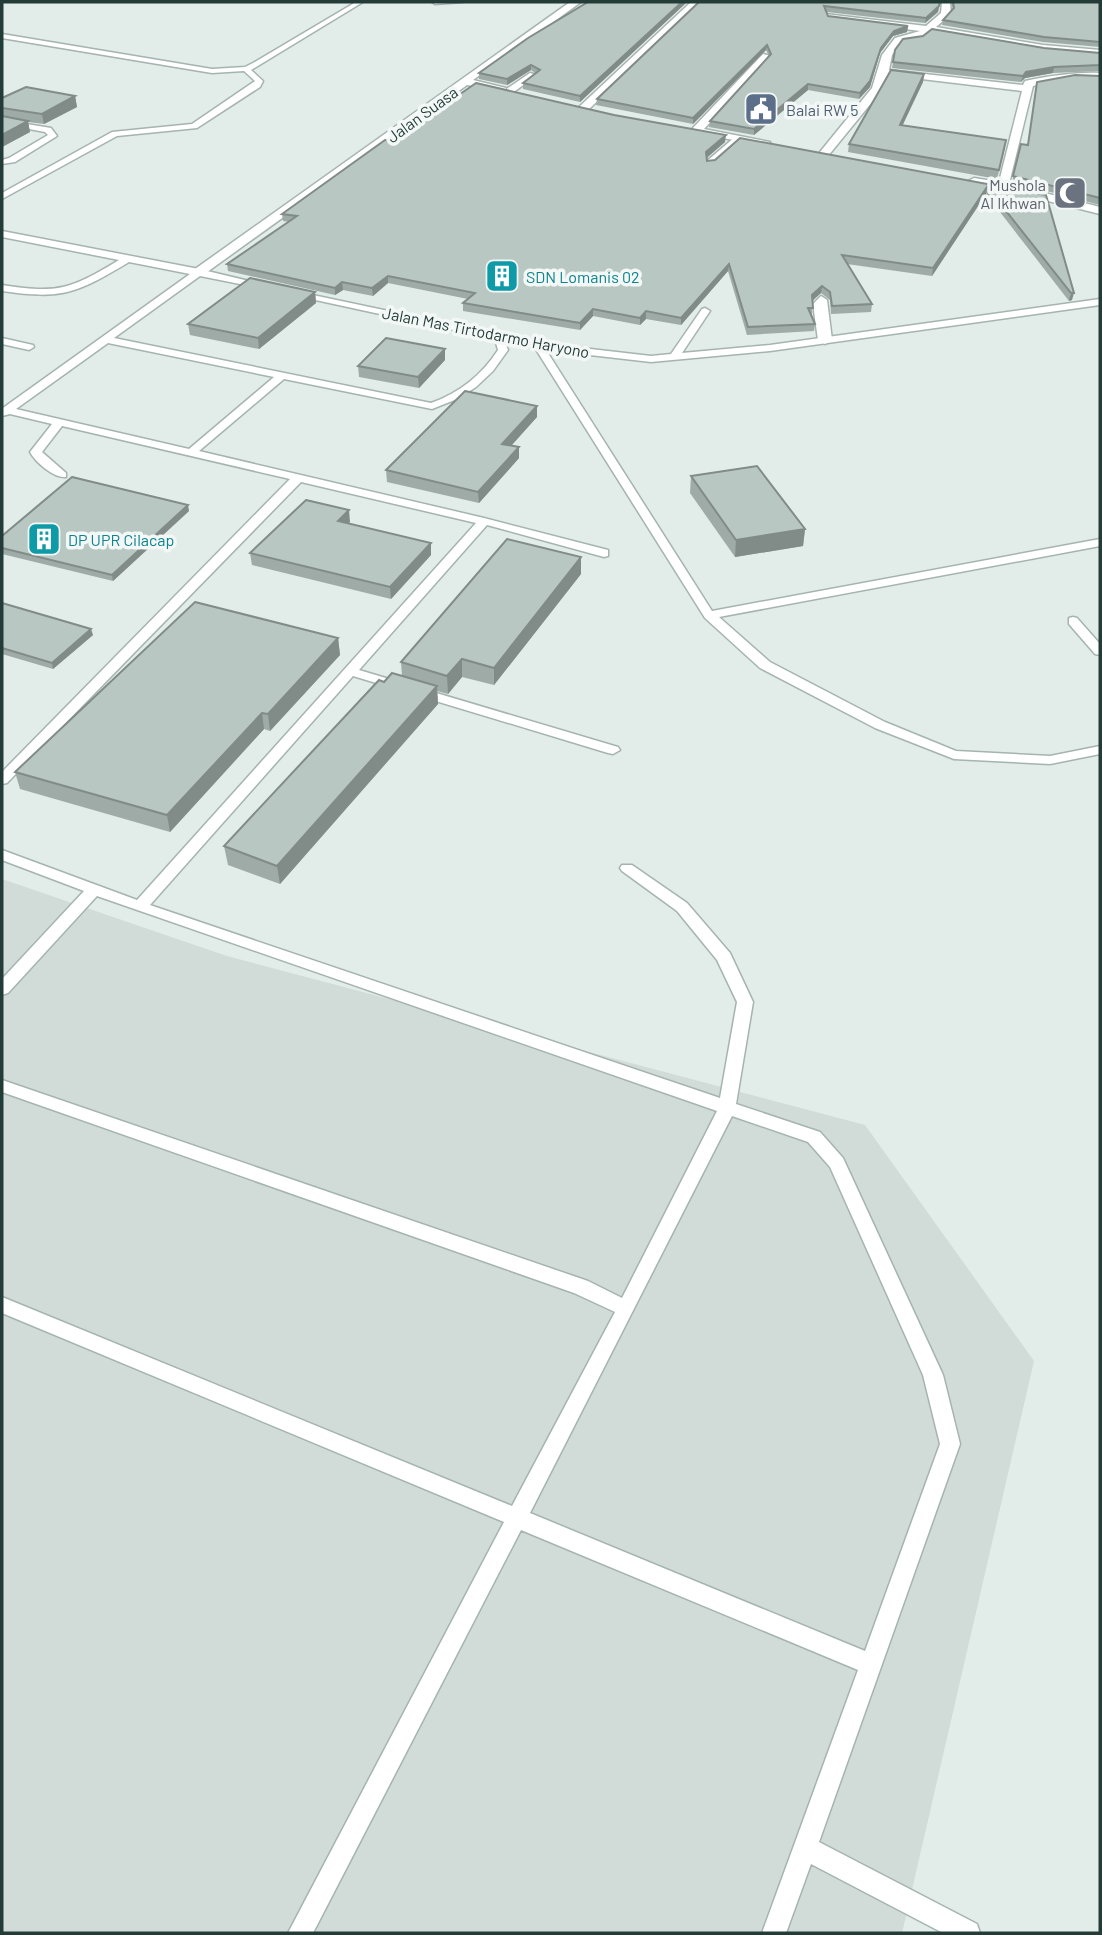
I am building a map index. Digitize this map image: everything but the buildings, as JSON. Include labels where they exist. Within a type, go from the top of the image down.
[{"type":"street","name":"Jalan Suasa","points":[[199,272],[576,2]]},
{"type":"street","points":[[570,106],[588,110],[696,2]]},
{"type":"street","points":[[823,154],[877,89],[887,55],[898,40],[919,37],[946,14],[946,2]]},
{"type":"street","points":[[828,16],[1043,48],[1100,53]]},
{"type":"street","points":[[696,131],[766,56]]},
{"type":"street","points":[[884,72],[1026,88]]},
{"type":"street","points":[[1003,187],[1013,157],[1026,88],[1036,80],[1052,81],[1073,75],[1100,76]]},
{"type":"street","points":[[467,82],[521,95]]},
{"type":"street","points":[[682,128],[775,145]]},
{"type":"street","points":[[962,179],[1100,211]]},
{"type":"street","points":[[821,300],[819,304],[825,340]]},
{"type":"lane","points":[[2,36],[212,71],[246,69],[360,2]]},
{"type":"lane","points":[[435,2],[460,2]]},
{"type":"lane","points":[[2,196],[114,134],[194,126],[257,85],[259,80],[246,69]]},
{"type":"lane","points":[[508,92],[533,75]]},
{"type":"lane","points":[[2,122],[48,130],[53,136],[12,160],[2,162]]},
{"type":"lane","points":[[710,163],[738,139]]},
{"type":"lane","name":"Jalan Mas Tirtodarmo Haryono","points":[[2,234],[199,272],[539,345],[624,356],[674,357],[825,340],[1100,302]]},
{"type":"lane","points":[[2,288],[41,295],[71,293],[129,258]]},
{"type":"lane","points":[[5,412],[199,272]]},
{"type":"lane","points":[[674,357],[705,311]]},
{"type":"lane","points":[[105,339],[432,405],[448,401],[473,385],[495,364],[503,349],[499,337]]},
{"type":"lane","points":[[2,341],[29,347]]},
{"type":"lane","points":[[539,345],[709,615],[765,665],[880,725],[954,755],[1050,760],[1100,750]]},
{"type":"lane","points":[[191,453],[282,375]]},
{"type":"lane","points":[[5,412],[59,422],[484,521],[604,553]]},
{"type":"lane","points":[[59,422],[36,452],[38,457],[62,475]]},
{"type":"lane","points":[[2,780],[298,478]]},
{"type":"lane","points":[[140,908],[484,521]]},
{"type":"lane","points":[[709,615],[1100,542]]},
{"type":"lane","points":[[1073,621],[1100,651]]},
{"type":"lane","points":[[349,671],[613,750]]},
{"type":"lane","points":[[2,855],[140,908],[814,1137],[837,1163],[933,1375],[950,1444],[774,1933]]},
{"type":"lane","points":[[300,1933],[518,1518],[727,1108],[745,1002],[724,957],[682,906],[627,868]]},
{"type":"lane","points":[[2,989],[93,891]]},
{"type":"lane","points":[[2,1086],[581,1287],[626,1309]]},
{"type":"lane","points":[[2,1305],[870,1664]]},
{"type":"lane","points":[[805,1848],[968,1933]]},
{"type":"shaded area","points":[[2,879],[227,956],[865,1125],[1034,1361],[902,1933],[2,1933]]},
{"type":"place","name":"Balai RW 5","points":[[761,109]]},
{"type":"place","name":"Mushola Al Ikhwan","points":[[1070,193]]},
{"type":"place","name":"SDN Lomanis 02","points":[[502,276]]},
{"type":"place","name":"DP UPR Cilacap","points":[[44,539]]}]
